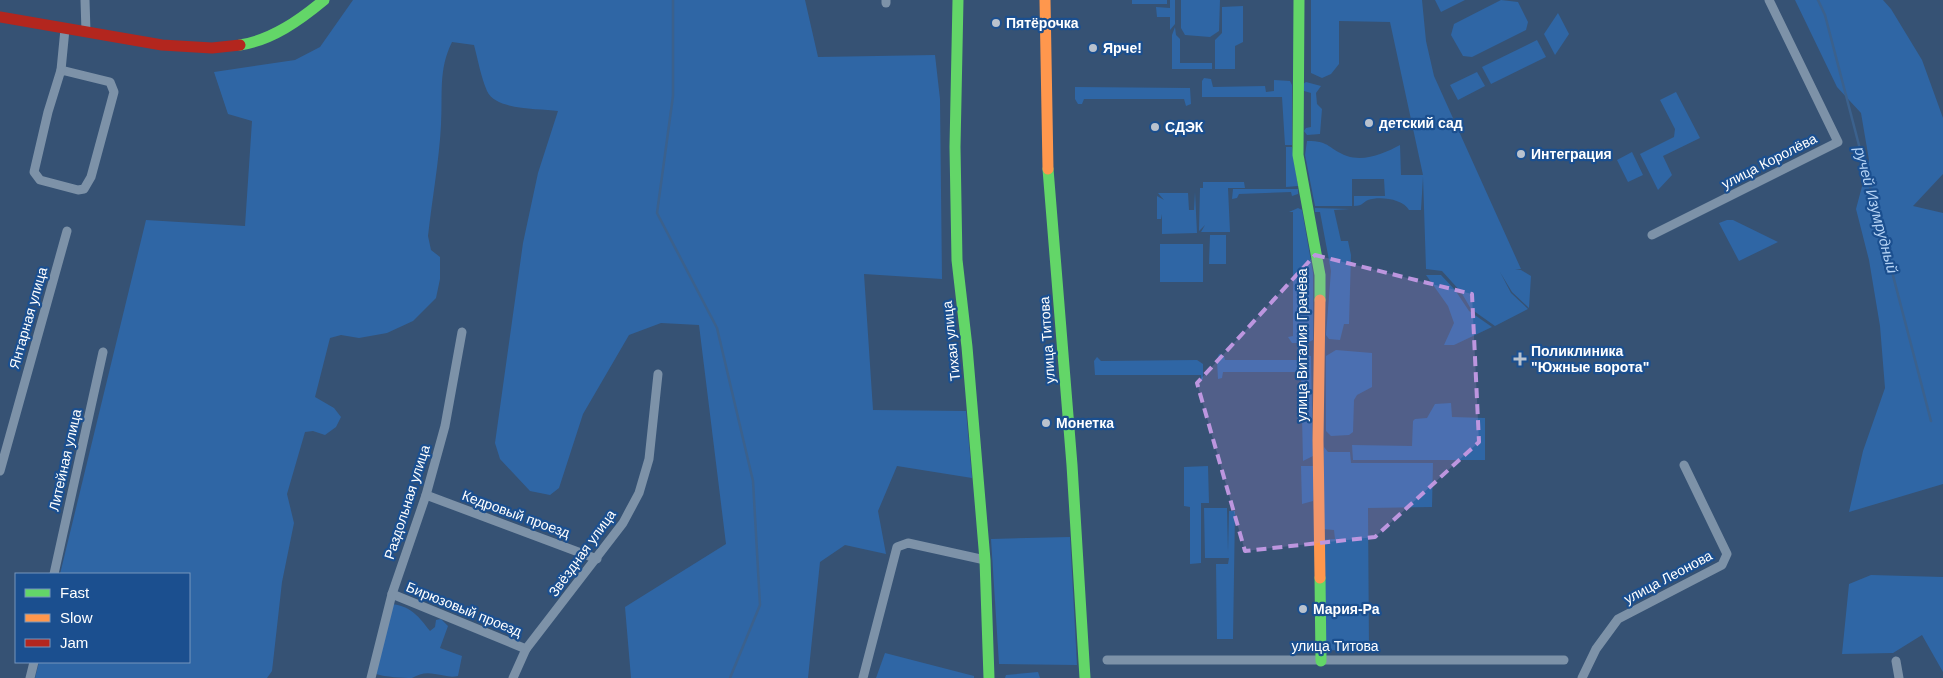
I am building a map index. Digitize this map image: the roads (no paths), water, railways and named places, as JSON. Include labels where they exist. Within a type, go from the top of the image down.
[{"type":"street","points":[[85,0],[86,32]]},
{"type":"street","points":[[0,17],[184,47],[244,44],[275,33],[292,24],[324,0]]},
{"type":"street","name":"Тихая улица","points":[[958,0],[954,147],[956,260],[970,374],[985,560],[989,678]]},
{"type":"street","name":"улица Титова","points":[[1045,0],[1046,150],[1072,465],[1085,678]]},
{"type":"street","name":"улица Виталия Грачёва","points":[[1299,0],[1298,155],[1320,275],[1318,440],[1321,661]]},
{"type":"street","name":"улица Королёва","points":[[1652,234],[1838,142],[1769,0]]},
{"type":"street","points":[[61,70],[110,82],[114,92],[91,178],[84,189],[78,190],[40,180],[34,172],[61,70],[66,29]]},
{"type":"street","name":"Янтарная улица","points":[[0,471],[67,231]]},
{"type":"street","name":"Раздольная улица","points":[[371,678],[392,594],[426,495],[445,426],[462,332]]},
{"type":"street","name":"Литейная улица","points":[[54,573],[103,352]]},
{"type":"street","name":"Звёздная улица","points":[[512,678],[526,649],[623,523],[638,493],[649,459],[658,374]]},
{"type":"street","name":"улица Леонова","points":[[1582,678],[1596,648],[1618,619],[1722,565],[1727,554],[1684,464]]},
{"type":"street","name":"Кедровый проезд","points":[[426,495],[597,559]]},
{"type":"street","points":[[863,678],[897,547],[908,543],[985,560]]},
{"type":"street","name":"Бирюзовый проезд","points":[[392,594],[526,649]]},
{"type":"street","name":"улица Титова","points":[[1107,660],[1564,660]]},
{"type":"street","points":[[1896,661],[1898,678]]},
{"type":"street","points":[[30,678],[34,663]]},
{"type":"waterway","points":[[673,0],[673,96],[657,213],[717,328],[753,481],[760,605],[730,678]]},
{"type":"waterway","name":"ручей Изумрудный","points":[[1818,0],[1825,15],[1931,421]]},
{"type":"place","name":"Пятёрочка","points":[[996,23]]},
{"type":"place","name":"Ярче!","points":[[1093,48]]},
{"type":"place","name":"детский сад","points":[[1369,123]]},
{"type":"place","name":"СДЭК","points":[[1155,127]]},
{"type":"place","name":"Интеграция","points":[[1521,154]]},
{"type":"place","name":"Поликлиника \"Южные ворота\"","points":[[1520,359]]},
{"type":"place","name":"Монетка","points":[[1046,423]]},
{"type":"place","name":"Мария-Ра","points":[[1303,609]]}]
